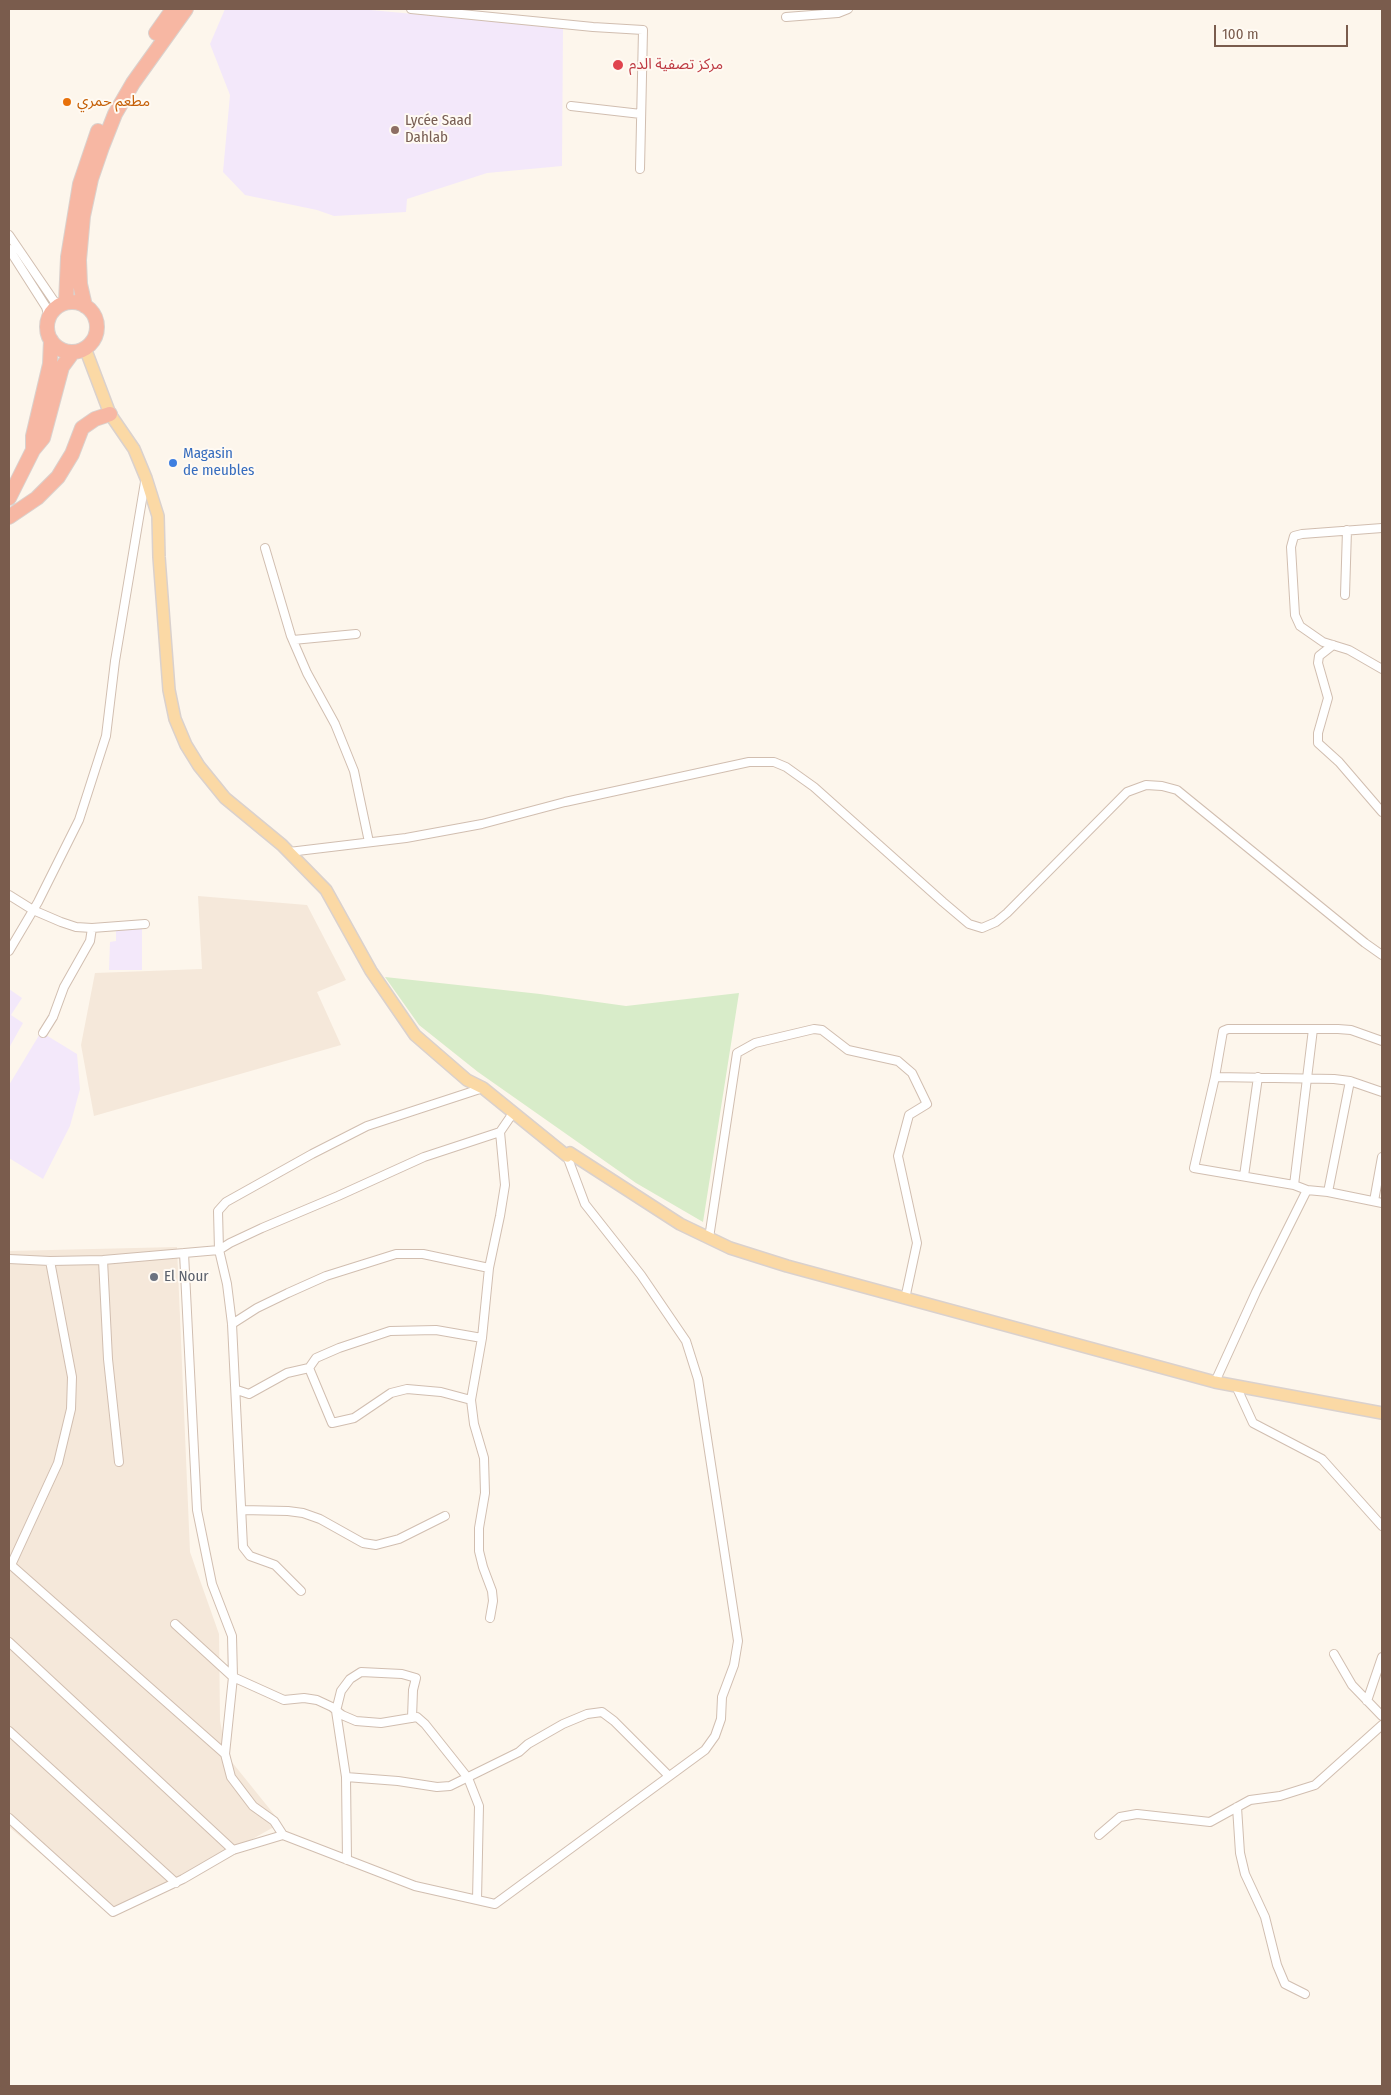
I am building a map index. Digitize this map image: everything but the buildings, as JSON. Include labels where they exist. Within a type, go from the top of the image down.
[{"type":"highway","points":[[63,303],[68,257],[80,184],[90,151],[120,86],[173,9]]},
{"type":"highway","points":[[9,498],[33,450],[44,438],[62,367],[79,350],[91,343],[97,330],[95,316],[86,306],[80,284],[79,260],[83,216],[91,179],[102,147],[115,114],[133,83],[186,9]]},
{"type":"highway","points":[[79,350],[60,349],[51,340],[48,333],[49,317],[63,303],[73,302],[86,306]]},
{"type":"highway","points":[[33,450],[33,436],[50,364],[51,340]]},
{"type":"highway","points":[[9,517],[37,498],[58,477],[72,454],[82,428],[95,419],[110,414]]},
{"type":"main road","points":[[79,350],[110,414],[134,449],[146,478],[158,516],[159,557],[169,690],[175,719],[199,766],[225,798],[289,852],[326,890],[371,971],[414,1035],[467,1080],[483,1088],[567,1156],[570,1153],[680,1224],[730,1248],[905,1299],[1215,1382],[1382,1413]]},
{"type":"street","points":[[411,9],[643,30],[640,169]]},
{"type":"street","points":[[786,17],[838,13],[848,9]]},
{"type":"street","points":[[571,106],[641,114]]},
{"type":"street","points":[[9,235],[54,301],[63,303]]},
{"type":"street","points":[[9,249],[46,307],[49,317]]},
{"type":"street","points":[[9,950],[34,910],[79,820],[106,736],[115,661],[146,478]]},
{"type":"street","points":[[1382,528],[1302,534],[1294,536],[1292,541],[1292,577],[1296,621],[1317,638],[1349,650],[1382,667]]},
{"type":"street","points":[[1345,595],[1347,530]]},
{"type":"street","points":[[265,548],[293,640],[307,673],[335,724],[354,771],[369,842]]},
{"type":"street","points":[[293,640],[356,634]]},
{"type":"street","points":[[1333,645],[1319,656],[1318,663],[1328,698],[1318,733],[1318,743],[1339,762],[1382,812]]},
{"type":"street","points":[[289,852],[406,838],[482,824],[565,802],[749,762],[774,762],[786,767],[814,787],[969,924],[982,928],[989,926],[1007,913],[1127,792],[1146,785],[1162,786],[1177,790],[1382,955]]},
{"type":"street","points":[[9,894],[34,910],[76,927],[92,928],[145,924]]},
{"type":"street","points":[[43,1033],[53,1017],[64,987],[90,941],[92,928]]},
{"type":"street","points":[[709,1238],[737,1053],[755,1043],[814,1029],[822,1030],[848,1050],[898,1061],[912,1073],[927,1104],[909,1115],[898,1156],[917,1243],[905,1299]]},
{"type":"street","points":[[1382,1041],[1351,1030],[1228,1029],[1223,1031],[1194,1168],[1294,1184],[1307,1190],[1328,1192],[1382,1203]]},
{"type":"street","points":[[1294,1184],[1314,1029]]},
{"type":"street","points":[[1214,1077],[1307,1078],[1350,1081],[1382,1092]]},
{"type":"street","points":[[1244,1176],[1258,1077]]},
{"type":"street","points":[[1328,1192],[1350,1081]]},
{"type":"street","points":[[301,1591],[275,1565],[250,1556],[243,1547],[237,1390],[232,1324],[220,1250],[218,1211],[226,1202],[367,1126],[483,1088]]},
{"type":"street","points":[[9,1259],[50,1261],[103,1260],[220,1250],[230,1243],[262,1228],[424,1157],[500,1132],[513,1113]]},
{"type":"street","points":[[490,1618],[493,1600],[492,1591],[479,1551],[479,1528],[485,1493],[484,1458],[474,1424],[471,1400],[474,1374],[482,1338],[489,1268],[505,1185],[500,1132]]},
{"type":"street","points":[[184,1253],[197,1510],[212,1584],[232,1636],[233,1677],[225,1754],[231,1777],[252,1806],[274,1821],[283,1835],[415,1886],[495,1904],[705,1750],[715,1736],[721,1719],[722,1696],[737,1652],[738,1641],[712,1458],[698,1379],[686,1341],[641,1275],[585,1204],[567,1156]]},
{"type":"street","points":[[1374,1201],[1382,1157]]},
{"type":"street","points":[[1215,1382],[1256,1292],[1307,1190]]},
{"type":"street","points":[[232,1324],[257,1308],[326,1276],[396,1254],[423,1254],[489,1268]]},
{"type":"street","points":[[103,1260],[108,1359],[119,1462]]},
{"type":"street","points":[[50,1261],[72,1377],[71,1409],[58,1463],[9,1566],[225,1754]]},
{"type":"street","points":[[237,1390],[249,1394],[287,1373],[309,1368],[316,1358],[365,1338],[390,1331],[436,1330],[482,1338]]},
{"type":"street","points":[[309,1368],[332,1423],[354,1418],[391,1393],[407,1389],[441,1392],[471,1400]]},
{"type":"street","points":[[1236,1386],[1253,1423],[1322,1459],[1382,1526]]},
{"type":"street","points":[[242,1510],[288,1510],[303,1513],[320,1519],[363,1543],[376,1545],[399,1539],[445,1516]]},
{"type":"street","points":[[175,1624],[233,1677],[284,1700],[304,1698],[317,1700],[342,1715],[356,1720],[381,1723],[417,1717],[425,1724],[468,1778],[479,1806],[477,1900]]},
{"type":"street","points":[[9,1642],[233,1850]]},
{"type":"street","points":[[1334,1654],[1352,1685],[1382,1716]]},
{"type":"street","points":[[1367,1701],[1382,1657]]},
{"type":"street","points":[[347,1860],[346,1777],[336,1711],[341,1691],[350,1680],[361,1672],[402,1674],[416,1678],[413,1690],[412,1718]]},
{"type":"street","points":[[346,1777],[398,1781],[436,1787],[450,1786],[519,1752],[528,1744],[563,1724],[587,1714],[602,1712],[614,1721],[669,1776]]},
{"type":"street","points":[[1098,1835],[1120,1817],[1137,1814],[1210,1822],[1250,1800],[1280,1796],[1315,1785],[1382,1726]]},
{"type":"street","points":[[9,1731],[176,1883]]},
{"type":"street","points":[[1237,1807],[1240,1853],[1245,1874],[1264,1917],[1277,1965],[1285,1984],[1305,1994]]},
{"type":"street","points":[[9,1818],[113,1912],[176,1883],[233,1850],[283,1835]]},
{"type":"shaded area","name":"Lycée Saad Dahlab","points":[[225,9],[360,9],[563,28],[562,166],[487,173],[407,199],[406,212],[334,216],[317,210],[245,195],[223,172],[230,95],[210,44]]},
{"type":"shaded area","points":[[198,896],[307,905],[346,980],[317,992],[341,1045],[94,1116],[81,1045],[95,973],[202,969]]},
{"type":"shaded area","points":[[116,928],[142,928],[142,970],[109,970],[110,942],[116,941]]},
{"type":"shaded area","points":[[9,989],[22,998],[11,1015],[23,1023],[9,1048]]},
{"type":"shaded area","points":[[41,1032],[77,1054],[80,1089],[70,1126],[43,1179],[9,1158],[9,1085]]},
{"type":"shaded area","points":[[177,1247],[190,1552],[219,1634],[220,1721],[227,1756],[281,1823],[115,1916],[9,1827],[9,1251]]},
{"type":"green space","points":[[385,977],[540,994],[626,1006],[739,993],[703,1222],[636,1183],[478,1072],[419,1025]]},
{"type":"place","name":"مركز تصفية الدم","points":[[618,65]]},
{"type":"place","name":"مطعم حمري","points":[[67,102]]},
{"type":"place","name":"Lycée Saad Dahlab","points":[[395,130]]},
{"type":"place","name":"Magasin de meubles","points":[[173,463]]},
{"type":"place","name":"El Nour","points":[[154,1277]]}]
